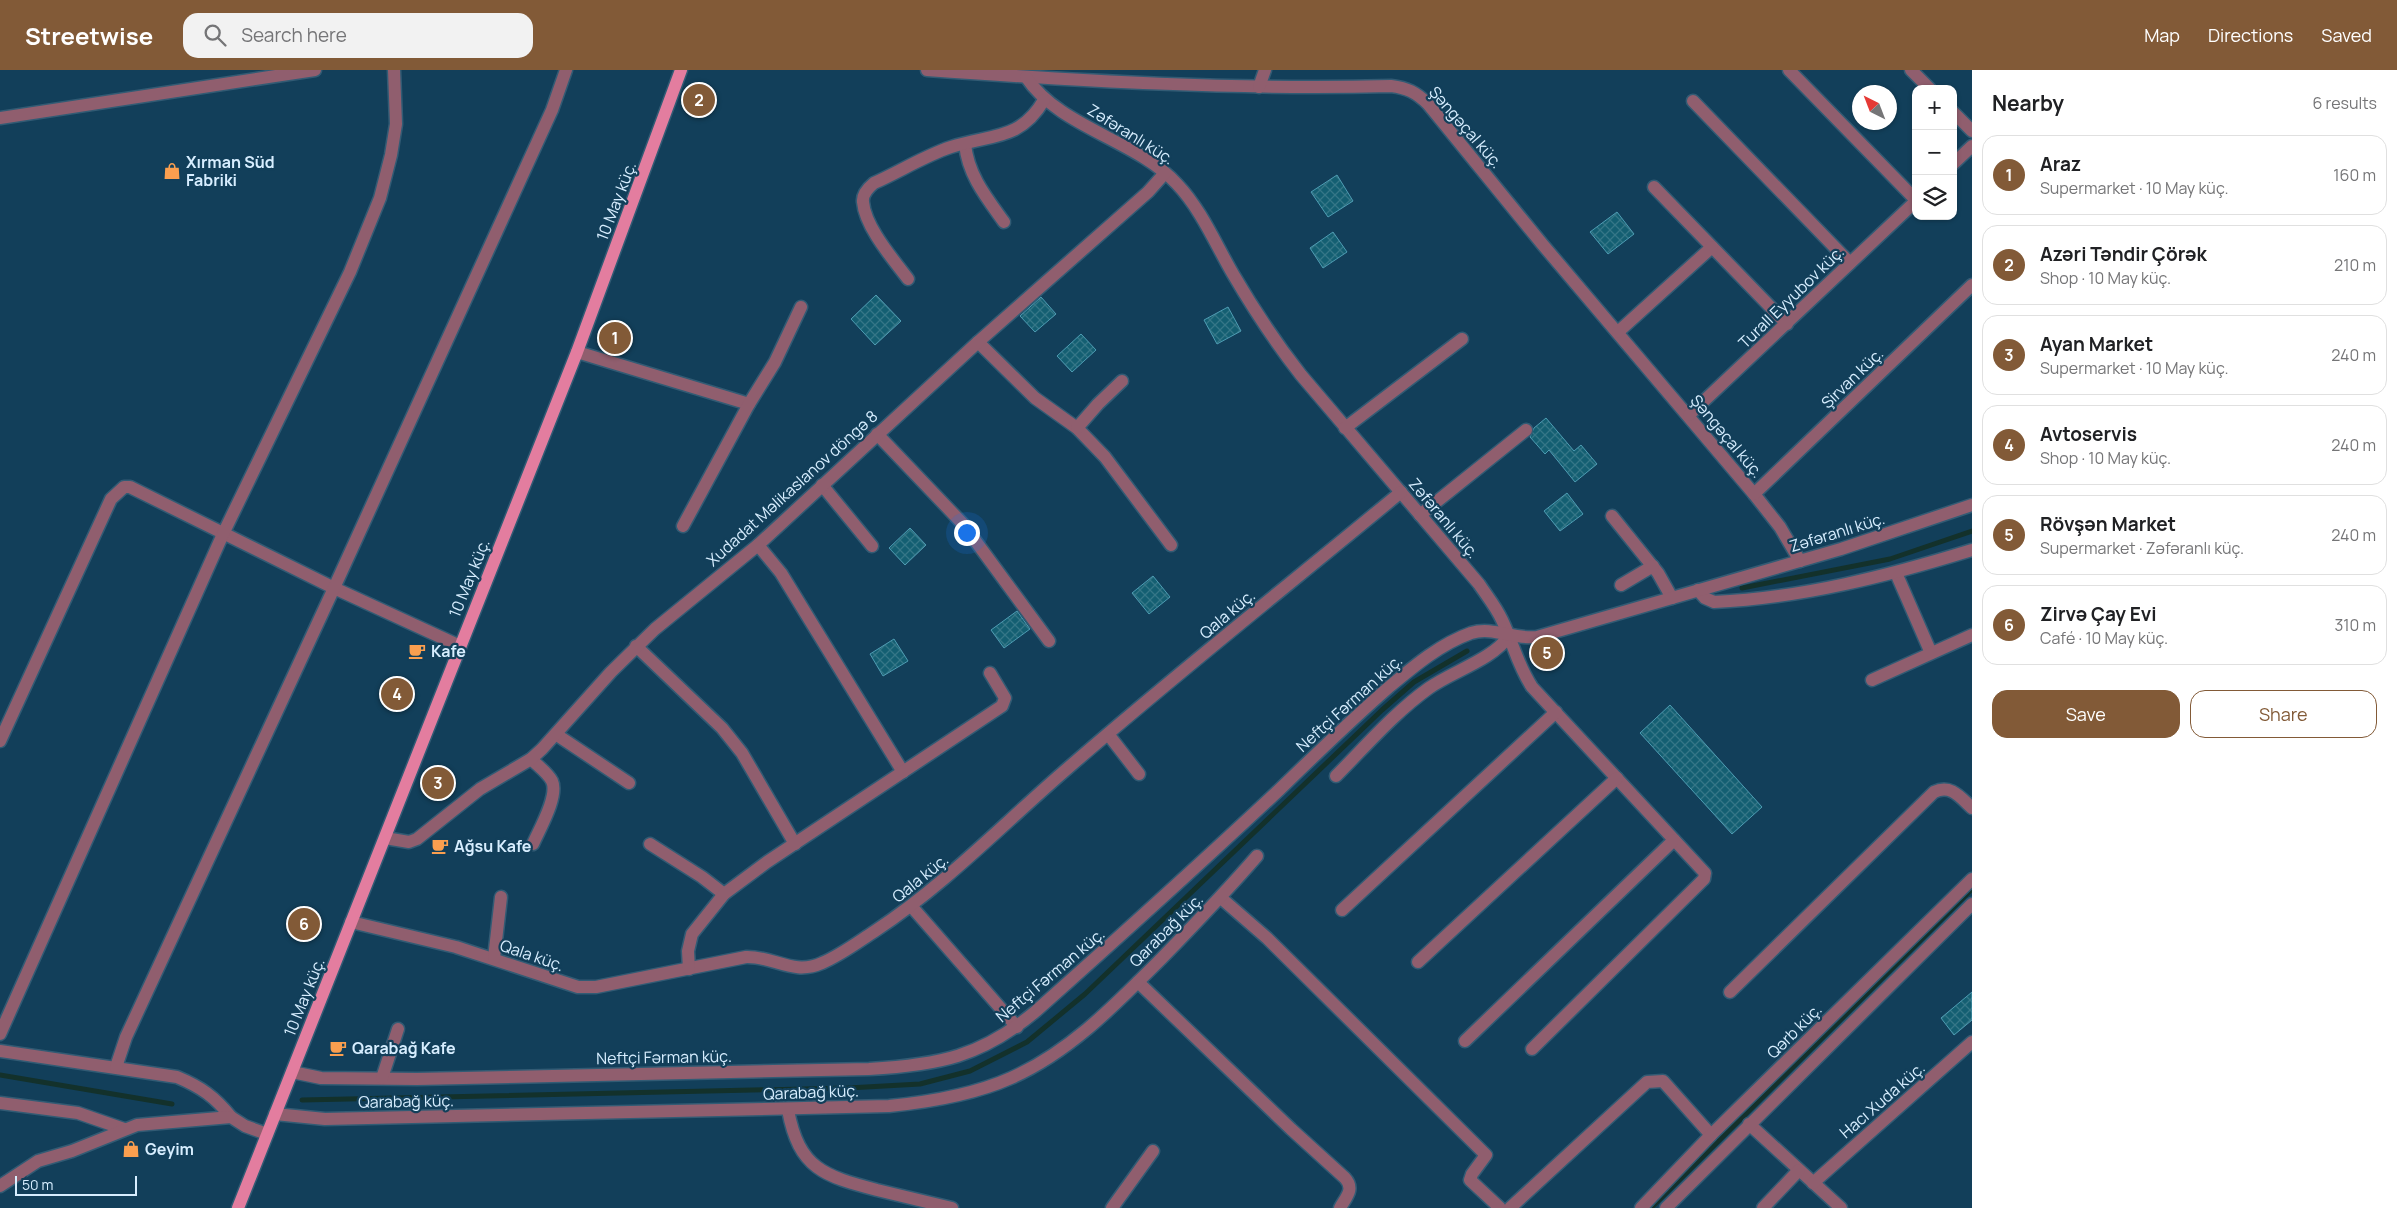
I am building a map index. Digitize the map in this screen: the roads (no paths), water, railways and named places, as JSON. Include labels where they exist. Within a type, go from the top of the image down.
[{"type":"main road","name":"10 May küç.","points":[[238,1208],[577,352],[681,70]]},
{"type":"street","points":[[0,118],[315,70]]},
{"type":"street","points":[[0,1034],[224,534],[350,272],[380,198],[391,155],[396,124],[394,70]]},
{"type":"street","points":[[116,1066],[126,1036],[334,588],[548,119],[566,70]]},
{"type":"street","name":"Şəngəçal küç.","points":[[928,70],[1026,77],[1259,87],[1391,86],[1407,88],[1428,104],[1754,494],[1780,527],[1800,561]]},
{"type":"street","points":[[1259,87],[1265,70]]},
{"type":"street","points":[[1789,70],[1912,196]]},
{"type":"street","points":[[1911,70],[1926,85]]},
{"type":"street","name":"Zəfəranlı küç.","points":[[1026,77],[1044,100],[1165,173],[1186,195],[1254,311],[1274,339],[1345,428],[1478,584],[1502,618],[1509,636],[1519,638],[1537,637],[1800,561],[1972,505]]},
{"type":"street","points":[[908,279],[880,241],[870,222],[862,202],[865,190],[874,183],[935,154],[965,144],[993,138],[1024,124],[1036,114],[1044,100]]},
{"type":"street","points":[[1693,101],[1850,263]]},
{"type":"street","points":[[1957,116],[1972,131]]},
{"type":"street","points":[[965,144],[967,159],[975,180],[1004,222]]},
{"type":"street","points":[[1957,160],[1972,146]]},
{"type":"street","name":"Xudadat Məlikaslanov döngə 8","points":[[385,838],[409,842],[418,839],[480,789],[530,759],[557,735],[636,646],[670,615],[758,545],[978,342],[1148,192],[1165,173]]},
{"type":"street","points":[[1654,187],[1788,324]]},
{"type":"street","name":"Turall Eyyubov küç.","points":[[1689,416],[1788,324],[1912,204]]},
{"type":"street","points":[[1618,332],[1712,247]]},
{"type":"street","name":"Şirvan küç.","points":[[1754,494],[1972,285]]},
{"type":"street","points":[[682,526],[749,404],[775,362],[801,307]]},
{"type":"street","points":[[1345,428],[1462,339]]},
{"type":"street","points":[[978,342],[1035,398],[1077,428],[1105,457],[1171,545]]},
{"type":"street","points":[[577,352],[749,404]]},
{"type":"street","points":[[1077,428],[1098,404],[1122,382]]},
{"type":"street","points":[[1420,515],[1526,430]]},
{"type":"street","points":[[877,434],[963,524],[1049,641]]},
{"type":"street","points":[[822,485],[872,546]]},
{"type":"street","points":[[0,741],[102,516],[111,499],[124,487],[130,487],[334,588],[460,646]]},
{"type":"street","name":"Qala küç.","points":[[351,922],[456,947],[578,987],[596,986],[689,969],[746,956],[759,956],[793,968],[805,968],[822,964],[848,950],[912,907],[1108,734],[1401,492]]},
{"type":"street","points":[[1612,516],[1652,566],[1672,598]]},
{"type":"street","points":[[758,545],[781,573],[903,772]]},
{"type":"street","points":[[1698,590],[1705,598],[1714,602],[1729,602],[1813,590],[1896,573],[1972,550]]},
{"type":"street","points":[[1621,585],[1652,566]]},
{"type":"street","points":[[1896,573],[1931,653]]},
{"type":"street","name":"Neftçi Fərman küç.","points":[[292,1072],[321,1078],[382,1078],[758,1072],[906,1067],[949,1060],[970,1053],[987,1046],[1017,1027],[1185,878],[1371,703],[1415,666],[1469,634],[1490,630],[1509,636]]},
{"type":"street","points":[[1872,680],[1972,635]]},
{"type":"street","points":[[1336,776],[1406,705],[1451,673],[1498,648],[1509,636],[1523,673],[1532,687],[1705,873],[1704,880],[1532,1049]]},
{"type":"street","points":[[636,646],[722,728],[737,747],[795,844]]},
{"type":"street","points":[[689,969],[688,951],[692,934],[724,894],[795,844],[1002,706],[1005,698],[990,673]]},
{"type":"street","points":[[1342,910],[1556,712]]},
{"type":"street","points":[[1108,734],[1138,774]]},
{"type":"street","points":[[557,735],[629,783]]},
{"type":"street","points":[[530,759],[552,781],[554,790],[551,802],[533,844]]},
{"type":"street","points":[[1418,962],[1617,778]]},
{"type":"street","points":[[1730,992],[1934,792],[1949,789],[1972,808]]},
{"type":"street","points":[[1465,1041],[1674,840]]},
{"type":"street","points":[[650,844],[702,877],[724,894]]},
{"type":"street","name":"Qarabağ küç.","points":[[275,1114],[325,1120],[788,1110],[889,1106],[925,1102],[977,1090],[1010,1079],[1062,1050],[1138,982],[1221,898],[1257,856]]},
{"type":"street","name":"Qərb küç.","points":[[1640,1208],[1711,1135],[1972,879]]},
{"type":"street","points":[[494,958],[501,897]]},
{"type":"street","points":[[1221,898],[1266,938],[1486,1155],[1472,1174],[1470,1180],[1500,1208]]},
{"type":"street","points":[[1666,1208],[1972,904]]},
{"type":"street","points":[[912,907],[1017,1027]]},
{"type":"street","points":[[1138,982],[1297,1135],[1345,1178],[1350,1184],[1351,1189],[1340,1208]]},
{"type":"street","points":[[382,1078],[398,1029]]},
{"type":"street","name":"Hacı Xuda küç.","points":[[1813,1183],[1972,1042]]},
{"type":"street","points":[[0,1051],[116,1066],[178,1077],[199,1086],[212,1095],[231,1117],[245,1126],[267,1134]]},
{"type":"street","points":[[1510,1208],[1647,1082],[1663,1081],[1711,1135]]},
{"type":"street","points":[[0,1103],[78,1113],[124,1129]]},
{"type":"street","points":[[788,1110],[791,1125],[806,1157],[828,1176],[952,1208]]},
{"type":"street","points":[[0,1186],[38,1161],[72,1152],[124,1129],[157,1122],[231,1117]]},
{"type":"street","points":[[1749,1124],[1841,1208]]},
{"type":"street","points":[[1120,1205],[1153,1151]]},
{"type":"street","points":[[1763,1208],[1799,1170]]},
{"type":"waterway","points":[[1742,588],[1890,559],[1972,531]]},
{"type":"waterway","points":[[302,1100],[848,1088],[920,1084],[970,1071],[1027,1042],[1085,994],[1382,710],[1414,682],[1467,651]]},
{"type":"waterway","points":[[1651,1208],[1972,889]]},
{"type":"waterway","points":[[0,1075],[172,1104]]},
{"type":"place","name":"Azəri Təndir Çörək","points":[[699,100]]},
{"type":"place","name":"Xırman Süd Fabriki","points":[[172,171]]},
{"type":"place","name":"Araz","points":[[615,338]]},
{"type":"place","name":"Kafe","points":[[417,651]]},
{"type":"place","name":"Rövşən Market","points":[[1547,653]]},
{"type":"place","name":"Avtoservis","points":[[397,694]]},
{"type":"place","name":"Ayan Market","points":[[438,783]]},
{"type":"place","name":"Ağsu Kafe","points":[[440,846]]},
{"type":"place","name":"Zirvə Çay Evi","points":[[304,924]]},
{"type":"place","name":"Qarabağ Kafe","points":[[338,1048]]},
{"type":"place","name":"Geyim","points":[[131,1149]]}]
